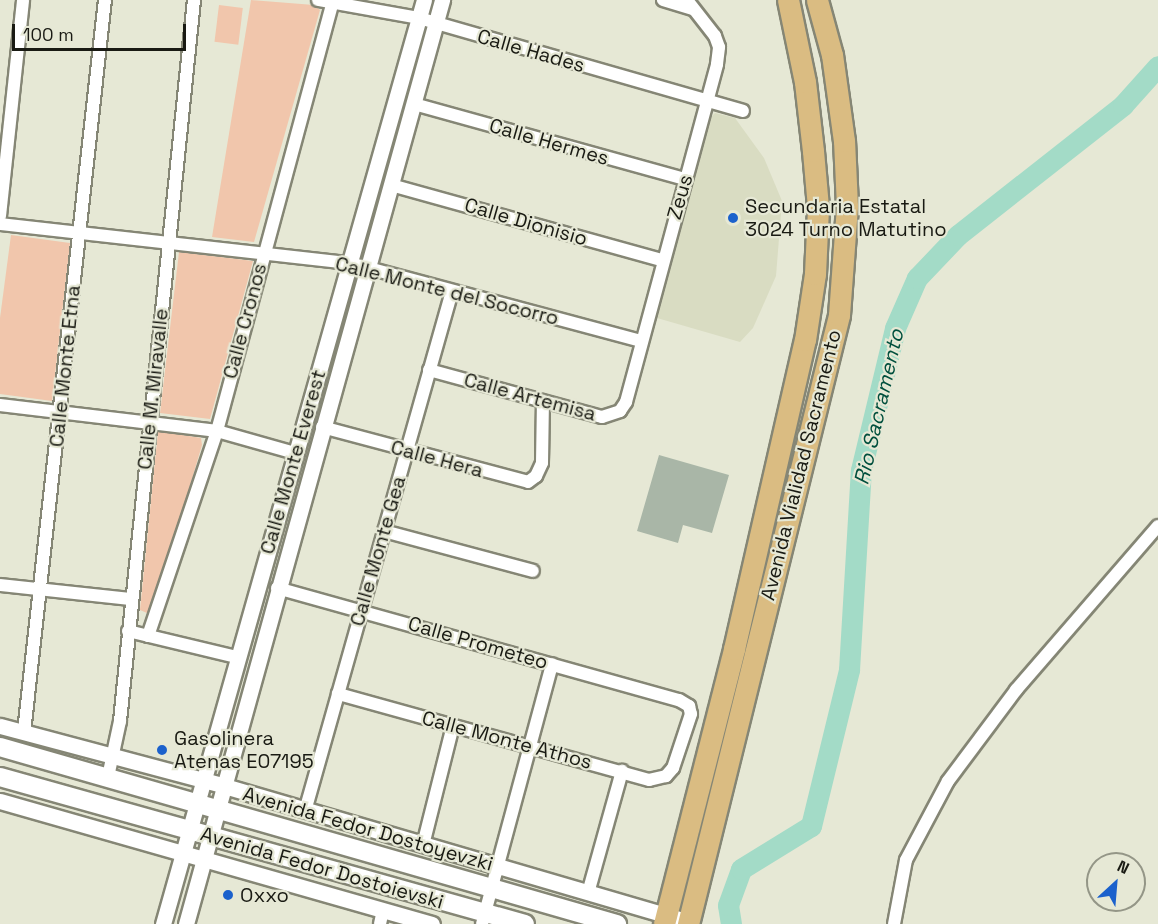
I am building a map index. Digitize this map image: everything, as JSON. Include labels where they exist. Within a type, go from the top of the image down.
[{"type":"highway","name":"Avenida Vialidad Sacramento","points":[[665,920],[734,649],[805,340],[815,274],[818,207],[813,142],[805,82],[788,0]]},
{"type":"highway","name":"Avenida Vialidad Sacramento","points":[[688,923],[840,306],[847,206],[844,141],[832,55],[817,0]]},
{"type":"main road","name":"Avenida Fedor Dostoyevzki","points":[[0,747],[617,924]]},
{"type":"main road","points":[[0,777],[188,830]]},
{"type":"main road","points":[[50,790],[99,795],[108,777]]},
{"type":"main road","name":"Avenida Fedor Dostoievski","points":[[188,830],[483,919],[525,924]]},
{"type":"street","points":[[0,216],[23,0]]},
{"type":"street","name":"Calle Monte Etna","points":[[24,732],[105,0]]},
{"type":"street","name":"Calle M. Miravalle","points":[[108,777],[114,756],[128,632],[194,0]]},
{"type":"street","name":"Calle Hades","points":[[318,0],[419,18],[743,111]]},
{"type":"street","name":"Calle Monte Everest","points":[[163,924],[236,657],[424,0]]},
{"type":"street","name":"Calle Monte Everest","points":[[186,924],[221,785],[442,0]]},
{"type":"street","points":[[663,0],[690,4]]},
{"type":"street","name":"Calle Cronos","points":[[148,636],[217,431],[263,252],[333,2]]},
{"type":"street","name":"Zeus","points":[[626,402],[662,260],[707,101],[719,46],[710,27],[690,4]]},
{"type":"street","name":"Calle Hermes","points":[[414,104],[684,179]]},
{"type":"street","name":"Calle Dionisio","points":[[391,184],[662,260]]},
{"type":"street","name":"Calle Monte del Socorro","points":[[0,224],[169,241],[367,266],[642,341]]},
{"type":"street","name":"Calle Monte Gea","points":[[305,811],[452,291]]},
{"type":"street","name":"Calle Artemisa","points":[[429,370],[602,417],[613,415],[626,402]]},
{"type":"street","name":"Calle Hera","points":[[322,427],[524,483],[536,476],[542,463],[543,402]]},
{"type":"street","points":[[0,405],[217,431],[296,453]]},
{"type":"street","points":[[894,924],[906,860],[948,781],[1016,690],[1158,526]]},
{"type":"street","points":[[384,531],[533,571]]},
{"type":"street","points":[[0,585],[131,599]]},
{"type":"street","name":"Calle Prometeo","points":[[277,588],[679,700],[689,706],[691,714],[673,768]]},
{"type":"street","points":[[128,632],[236,657]]},
{"type":"street","points":[[483,919],[552,664]]},
{"type":"street","name":"Calle Monte Athos","points":[[338,694],[622,771],[659,779],[673,768]]},
{"type":"street","name":"Avenida Fedor Dostoyevzki","points":[[0,726],[221,785],[588,893],[665,920]]},
{"type":"street","points":[[423,845],[453,726]]},
{"type":"street","points":[[151,789],[157,768]]},
{"type":"street","points":[[588,893],[622,771]]},
{"type":"street","points":[[0,801],[183,852],[382,917],[432,924]]},
{"type":"street","points":[[97,804],[105,830]]},
{"type":"street","points":[[136,815],[156,844]]},
{"type":"street","points":[[665,920],[688,923]]},
{"type":"shaded area","points":[[251,0],[314,5],[320,10],[254,242],[212,237]]},
{"type":"shaded area","points":[[219,5],[243,8],[238,45],[214,42]]},
{"type":"shaded area","name":"Secundaria Estatal 3024 Turno Matutino","points":[[715,113],[735,118],[764,158],[782,201],[776,276],[753,328],[740,342],[657,318],[710,118]]},
{"type":"shaded area","points":[[11,235],[70,243],[52,401],[0,394],[0,318]]},
{"type":"shaded area","points":[[179,252],[253,261],[210,419],[160,413]]},
{"type":"shaded area","points":[[158,431],[201,438],[202,445],[153,611],[147,613],[140,610]]},
{"type":"building","points":[[659,455],[729,475],[712,533],[683,525],[678,543],[637,531]]},
{"type":"waterway","name":"Rio Sacramento","points":[[731,924],[728,905],[741,869],[811,826],[849,670],[861,470],[895,328],[917,278],[958,235],[1123,105],[1158,66]]},
{"type":"place","name":"Secundaria Estatal 3024 Turno Matutino","points":[[733,218]]},
{"type":"place","name":"Gasolinera Atenas E07195","points":[[162,750]]},
{"type":"place","name":"Oxxo","points":[[228,895]]}]
